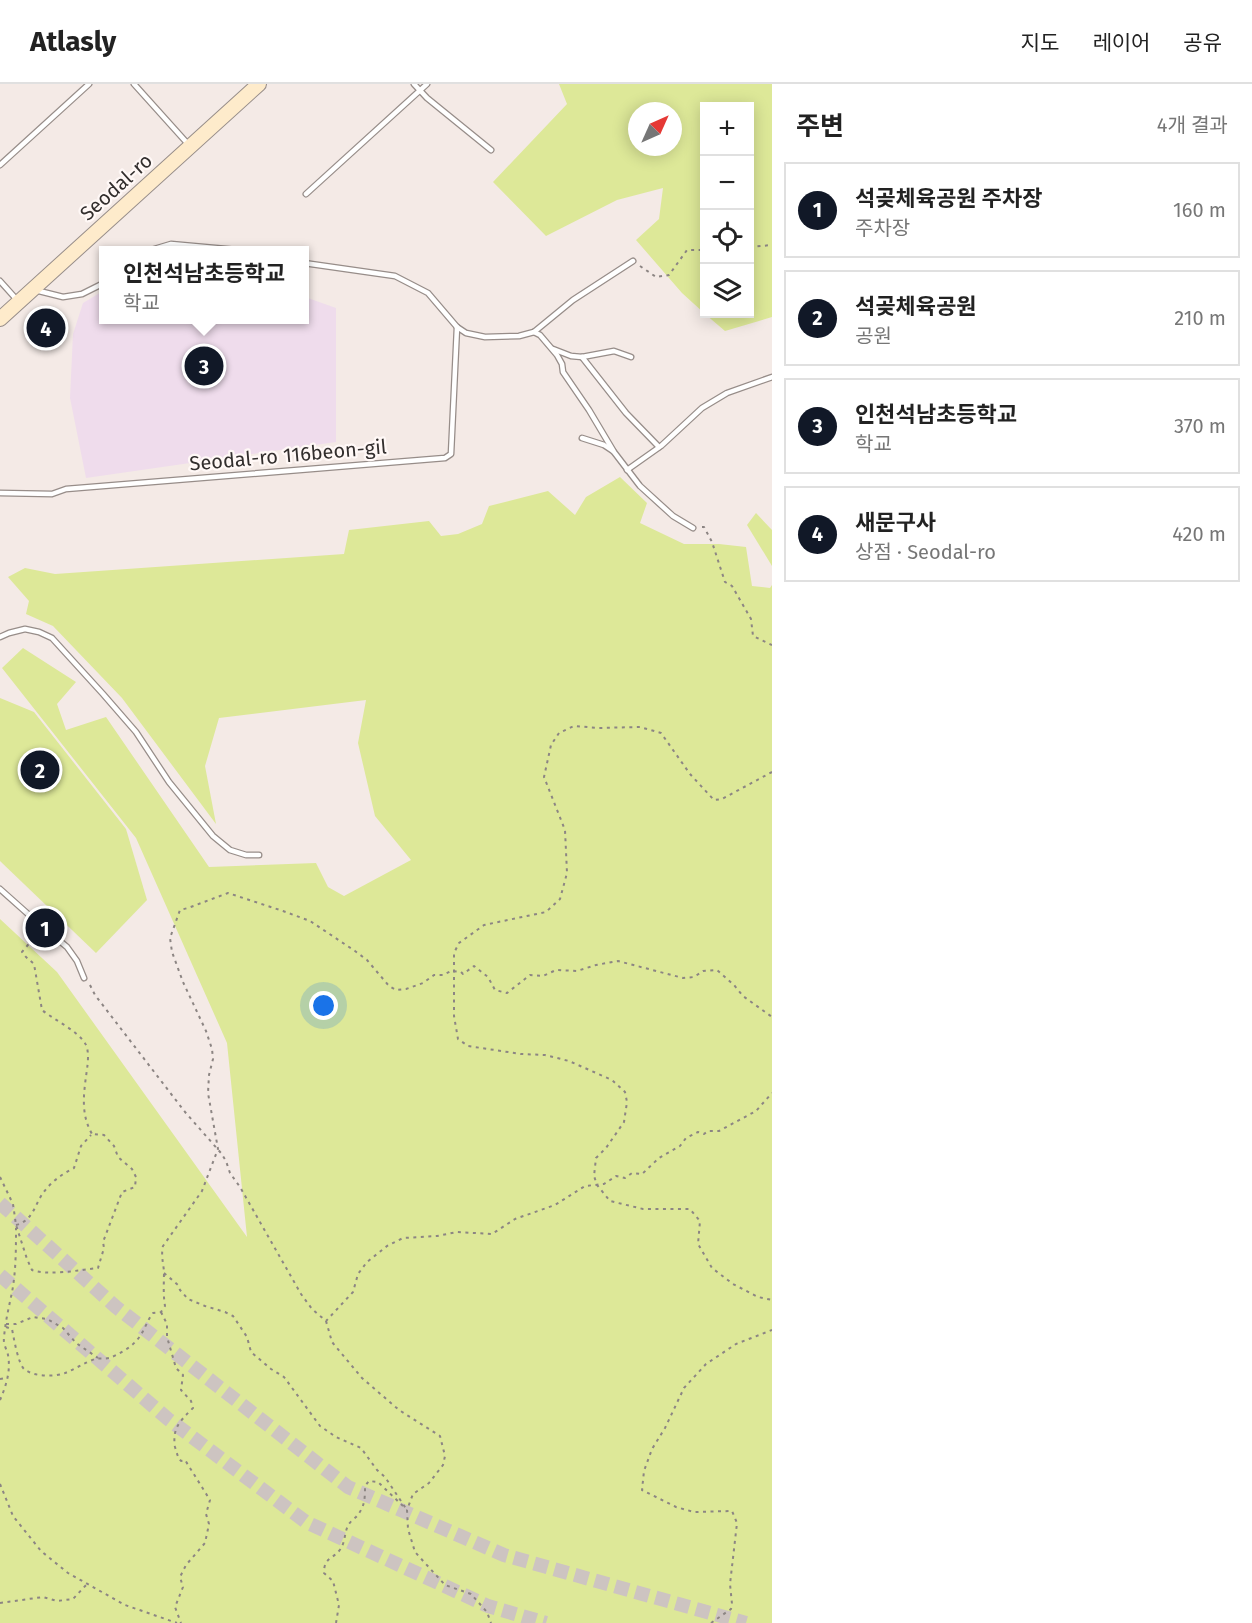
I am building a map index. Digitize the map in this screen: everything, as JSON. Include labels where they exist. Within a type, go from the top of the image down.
[{"type":"street","name":"Seodal-ro","points":[[0,319],[259,84]]},
{"type":"lane","points":[[0,165],[89,84]]},
{"type":"lane","points":[[134,84],[190,146]]},
{"type":"lane","points":[[414,84],[491,150]]},
{"type":"lane","points":[[306,194],[427,84]]},
{"type":"lane","points":[[164,246],[171,244],[193,246]]},
{"type":"lane","points":[[309,264],[395,276],[428,293],[457,327],[466,333],[485,337],[519,336],[534,332],[573,300],[633,261]]},
{"type":"lane","points":[[0,281],[19,302]]},
{"type":"lane","points":[[32,290],[63,297],[82,294],[99,286]]},
{"type":"lane","name":"Seodal-ro 116beon-gil","points":[[0,494],[52,494],[66,489],[445,458],[451,454],[457,327]]},
{"type":"lane","points":[[534,332],[540,335],[562,364],[563,372],[627,470],[640,486],[673,516],[693,528]]},
{"type":"lane","points":[[551,348],[571,356],[582,357],[614,351],[631,357]]},
{"type":"lane","points":[[582,357],[626,413],[659,447]]},
{"type":"lane","points":[[627,470],[659,447],[702,408],[727,393],[772,377]]},
{"type":"lane","points":[[582,438],[604,445],[614,452]]},
{"type":"lane","points":[[0,637],[25,629],[52,638],[136,732],[169,782],[213,836],[231,850],[246,855],[259,855]]},
{"type":"lane","points":[[0,889],[67,946],[84,978]]},
{"type":"path","points":[[754,247],[772,245]]},
{"type":"path","points":[[633,261],[656,277],[664,276],[669,275],[687,250],[700,250]]},
{"type":"path","points":[[693,528],[704,527],[712,542],[725,582],[732,586],[751,619],[753,636],[772,645]]},
{"type":"path","points":[[772,772],[722,799],[714,800],[690,774],[661,733],[640,727],[574,726],[559,734],[551,745],[544,777],[564,830],[567,873],[560,899],[546,912],[484,925],[459,944],[454,953],[454,1016],[458,1039],[468,1046],[545,1055],[569,1061],[612,1080],[625,1092],[627,1102],[624,1122],[596,1158],[594,1176],[597,1185],[610,1201],[643,1209],[690,1209],[700,1221],[698,1244],[712,1268],[733,1284],[758,1297],[772,1300]]},
{"type":"path","points":[[6,1325],[12,1329],[20,1362],[24,1369],[48,1376],[64,1373],[98,1358],[108,1358],[126,1349],[136,1341],[153,1313],[161,1312],[165,1306],[163,1246],[202,1191],[218,1149],[208,1093],[213,1059],[212,1049],[172,952],[170,938],[180,910],[228,894],[310,921],[356,951],[367,960],[389,986],[396,990],[423,983],[434,975],[454,971],[463,974],[474,966],[488,976],[495,990],[507,993],[530,975],[543,976],[556,970],[577,971],[618,961],[683,978],[694,977],[703,971],[717,970],[743,996],[772,1017]]},
{"type":"path","points":[[43,927],[22,952],[34,964],[42,1010],[69,1027],[86,1045],[88,1064],[84,1115],[92,1134]]},
{"type":"path","points":[[84,978],[185,1112],[218,1149],[301,1294],[312,1309],[326,1321],[332,1342],[362,1378],[399,1410],[440,1436],[445,1456],[443,1466],[429,1483],[413,1494],[407,1510],[408,1529],[415,1552],[445,1585],[471,1594],[487,1612],[491,1623]]},
{"type":"path","points":[[326,1321],[353,1292],[358,1274],[387,1245],[403,1238],[457,1232],[492,1234],[515,1219],[555,1205],[585,1186],[604,1184],[616,1176],[625,1178],[632,1173],[642,1174],[658,1158],[680,1146],[686,1138],[698,1132],[704,1134],[708,1131],[718,1131],[756,1111],[772,1093]]},
{"type":"path","points":[[16,1225],[24,1223],[48,1187],[61,1175],[74,1168],[81,1146],[92,1134]]},
{"type":"path","points":[[16,1225],[32,1270],[63,1272],[98,1268],[104,1248],[103,1242],[115,1207],[122,1192],[135,1187],[136,1177],[132,1169],[118,1157],[114,1146],[104,1135],[92,1134]]},
{"type":"path","points":[[0,1177],[13,1204],[16,1225],[12,1296],[3,1340],[10,1366],[6,1378],[7,1383],[0,1400]]},
{"type":"path","points":[[164,1273],[178,1285],[188,1299],[233,1316],[247,1337],[251,1352],[284,1377],[320,1426],[336,1437],[361,1448],[407,1510]]},
{"type":"path","points":[[161,1312],[167,1324],[167,1337],[176,1368],[183,1375],[181,1390],[191,1401],[192,1408],[175,1430],[177,1456],[181,1461],[185,1460],[210,1500],[206,1514],[209,1524],[205,1543],[186,1565],[180,1577],[183,1587],[175,1607],[179,1623]]},
{"type":"path","points":[[6,1325],[16,1324],[33,1317],[47,1319],[63,1328],[76,1343],[98,1358]]},
{"type":"path","points":[[711,1623],[730,1609],[732,1604],[730,1584],[737,1523],[732,1511],[694,1512],[676,1507],[642,1490],[644,1471],[652,1449],[684,1388],[706,1364],[736,1344],[772,1330]]},
{"type":"path","points":[[0,1379],[6,1378]]},
{"type":"path","points":[[336,1623],[339,1605],[333,1581],[324,1573],[324,1566],[328,1559],[339,1551],[348,1524],[365,1504],[365,1486],[369,1481],[378,1482],[407,1510]]},
{"type":"path","points":[[0,1484],[13,1516],[41,1551],[68,1573],[125,1605],[179,1623]]},
{"type":"path","points":[[0,1603],[43,1597],[57,1601],[73,1599],[88,1583]]},
{"type":"shaded area","points":[[99,293],[99,324],[309,324],[309,298],[336,308],[336,442],[86,478],[70,398],[73,334],[83,303]]},
{"type":"green space","points":[[559,84],[772,84],[772,317],[725,331],[710,318],[754,318],[754,102],[700,102],[700,309],[682,293],[636,240],[659,219],[663,188],[617,200],[546,236],[493,182],[567,104]]},
{"type":"green space","points":[[620,477],[647,503],[640,523],[684,544],[746,547],[752,586],[770,588],[772,585],[772,1623],[0,1623],[0,919],[57,972],[247,1237],[227,1043],[136,838],[2,668],[23,648],[76,682],[57,704],[66,730],[106,717],[209,867],[316,863],[328,887],[344,896],[411,860],[375,816],[358,743],[366,700],[219,718],[205,766],[216,824],[122,698],[53,626],[26,614],[29,601],[8,577],[25,568],[55,574],[344,554],[349,530],[429,521],[441,536],[458,534],[482,524],[489,506],[548,491],[575,515],[586,497]]},
{"type":"green space","points":[[756,513],[772,530],[772,566],[747,525]]},
{"type":"green space","points":[[0,698],[34,712],[126,829],[147,900],[96,953],[0,861]]},
{"type":"tunnel","points":[[0,1203],[116,1307],[348,1487],[504,1555],[746,1623]]},
{"type":"tunnel","points":[[0,1275],[168,1419],[306,1522],[488,1606],[546,1623]]},
{"type":"place","name":"새문구사","points":[[46,328]]},
{"type":"place","name":"인천석남초등학교","points":[[204,366]]},
{"type":"place","name":"석곶체육공원","points":[[40,770]]},
{"type":"place","name":"석곶체육공원 주차장","points":[[45,928]]}]
